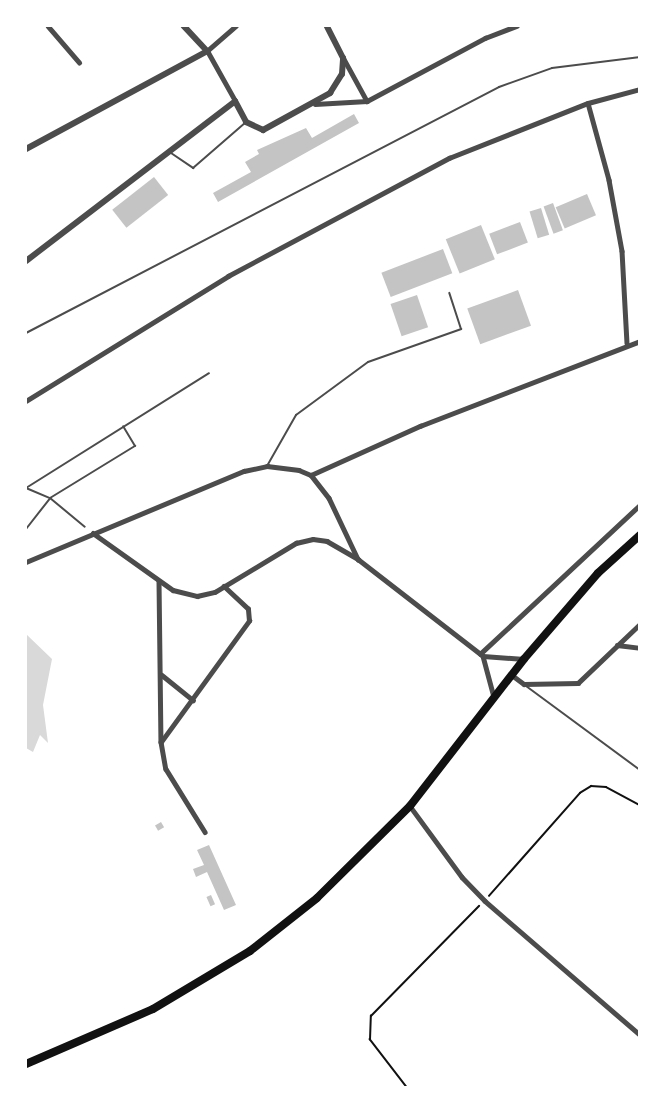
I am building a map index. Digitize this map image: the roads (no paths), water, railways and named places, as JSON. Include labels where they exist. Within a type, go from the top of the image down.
[{"type":"highway","points":[[26,1064],[153,1009],[250,951],[317,898],[410,806],[524,660],[598,573],[639,535]]},
{"type":"street","points":[[48,26],[79,62]]},
{"type":"street","points":[[184,26],[207,51],[246,122],[263,130],[315,105],[337,86],[343,58]]},
{"type":"street","points":[[26,149],[207,51],[236,26]]},
{"type":"street","points":[[327,26],[367,102]]},
{"type":"street","points":[[315,105],[367,102],[485,38],[517,26]]},
{"type":"street","points":[[26,400],[228,276],[449,158],[588,103],[639,89]]},
{"type":"street","points":[[26,261],[235,102]]},
{"type":"street","points":[[588,103],[609,180],[622,251],[627,343]]},
{"type":"street","points":[[26,562],[244,471],[267,466],[311,475],[420,426],[627,343],[639,341]]},
{"type":"street","points":[[311,475],[341,519],[358,559]]},
{"type":"street","points":[[482,655],[639,505]]},
{"type":"street","points":[[93,533],[173,590],[197,596],[224,587],[296,543],[313,539],[327,542],[358,559],[482,655],[524,660]]},
{"type":"street","points":[[159,581],[162,674],[160,742],[166,769],[205,832]]},
{"type":"street","points":[[160,742],[249,621],[248,609],[224,587]]},
{"type":"street","points":[[512,675],[524,684],[578,683],[639,624]]},
{"type":"street","points":[[617,645],[639,648]]},
{"type":"street","points":[[482,655],[494,698]]},
{"type":"street","points":[[162,674],[192,700]]},
{"type":"street","points":[[410,806],[462,878],[485,901],[639,1035]]},
{"type":"lane","points":[[26,333],[499,87],[552,68],[639,57]]},
{"type":"lane","points":[[169,151],[193,168],[246,122]]},
{"type":"lane","points":[[267,466],[297,415],[368,362],[460,329],[449,293]]},
{"type":"lane","points":[[26,488],[209,373]]},
{"type":"lane","points":[[26,529],[50,498],[135,446],[123,426]]},
{"type":"lane","points":[[26,488],[50,498],[85,527]]},
{"type":"lane","points":[[524,684],[639,770]]}]
